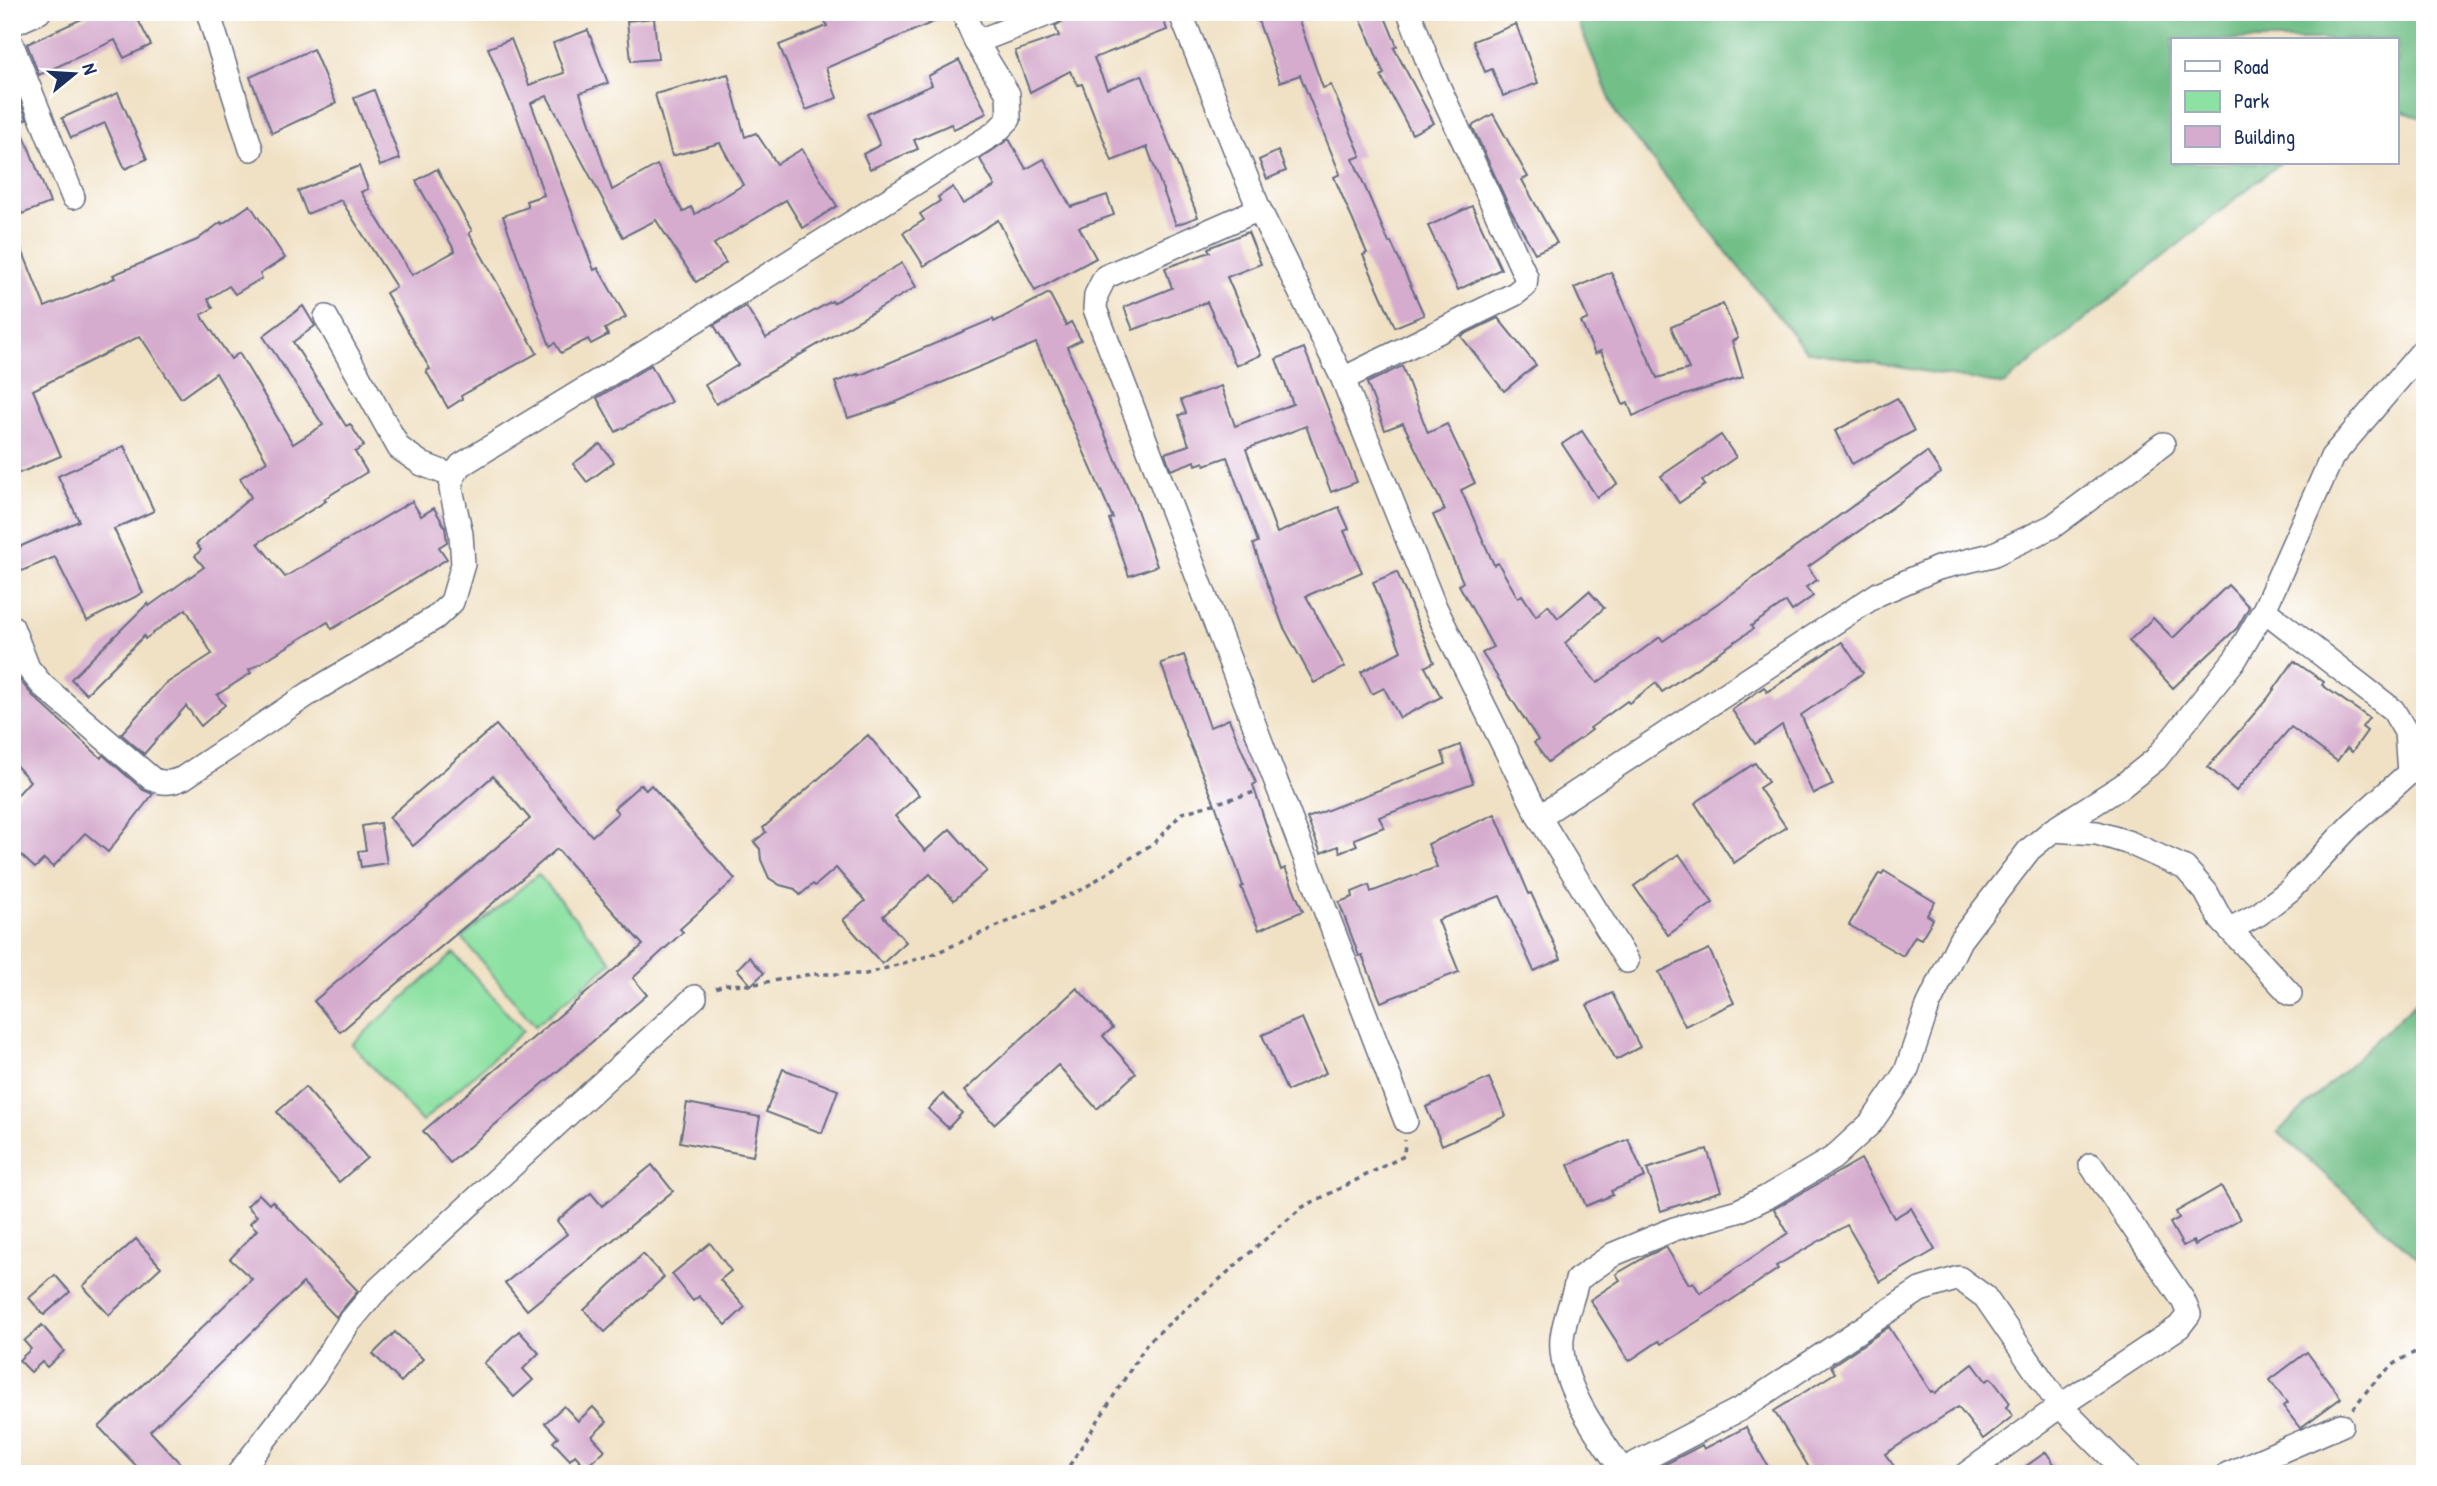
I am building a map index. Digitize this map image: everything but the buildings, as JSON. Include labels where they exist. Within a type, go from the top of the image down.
[{"type":"street","points":[[12,24],[39,12]]},
{"type":"street","points":[[208,12],[251,149]]},
{"type":"street","points":[[12,627],[28,668],[42,685],[152,779],[171,783],[183,778],[310,693],[435,618],[452,602],[463,564],[461,534],[451,489],[453,476],[461,465],[995,133],[1009,119],[1007,94],[976,42],[963,12]]},
{"type":"street","points":[[976,42],[1053,12]]},
{"type":"street","points":[[1180,12],[1259,209],[1343,379],[1433,603],[1539,817],[1627,961]]},
{"type":"street","points":[[1343,379],[1515,294],[1525,286],[1526,277],[1431,70],[1409,12]]},
{"type":"street","points":[[12,45],[73,197]]},
{"type":"street","points":[[1259,209],[1105,276],[1096,295],[1096,309],[1406,1121]]},
{"type":"street","points":[[326,317],[399,448],[422,464],[453,476]]},
{"type":"street","points":[[2128,1474],[2060,1406],[1986,1297],[1959,1278],[1920,1290],[1742,1408],[1620,1472],[1571,1387],[1563,1358],[1562,1337],[1577,1280],[1614,1254],[1674,1229],[1738,1211],[1767,1197],[1833,1158],[1871,1123],[1906,1072],[1928,1006],[1960,940],[2029,850],[2053,830],[2122,786],[2156,759],[2236,658],[2264,610],[2332,457],[2425,348]]},
{"type":"street","points":[[1539,817],[1878,594],[1938,568],[1992,555],[2053,526],[2163,443]]},
{"type":"street","points":[[2230,929],[2259,914],[2290,890],[2352,824],[2409,773],[2406,732],[2393,710],[2264,610]]},
{"type":"street","points":[[2053,830],[2097,833],[2130,843],[2185,868],[2206,892],[2221,920],[2290,995]]},
{"type":"street","points":[[239,1474],[314,1376],[348,1324],[374,1293],[695,997]]},
{"type":"street","points":[[1966,1474],[2060,1406],[2179,1327],[2189,1314],[2183,1300],[2091,1166]]},
{"type":"street","points":[[2228,1474],[2341,1425]]},
{"type":"path","points":[[695,997],[726,984],[749,985],[812,974],[866,974],[932,955],[1080,890],[1154,843],[1182,813],[1277,784]]},
{"type":"path","points":[[1064,1474],[1148,1342],[1301,1208],[1404,1156],[1406,1121]]},
{"type":"path","points":[[2341,1425],[2372,1383],[2407,1354],[2425,1349]]},
{"type":"green space","points":[[1574,12],[2425,12],[2425,119],[2398,110],[2398,38],[2171,38],[2171,164],[2279,164],[2003,385],[1806,351],[1617,116]]},
{"type":"green space","points":[[538,874],[612,962],[535,1026],[462,938]]},
{"type":"green space","points":[[454,953],[523,1031],[422,1122],[352,1044]]},
{"type":"green space","points":[[2425,994],[2425,1265],[2278,1132]]}]
